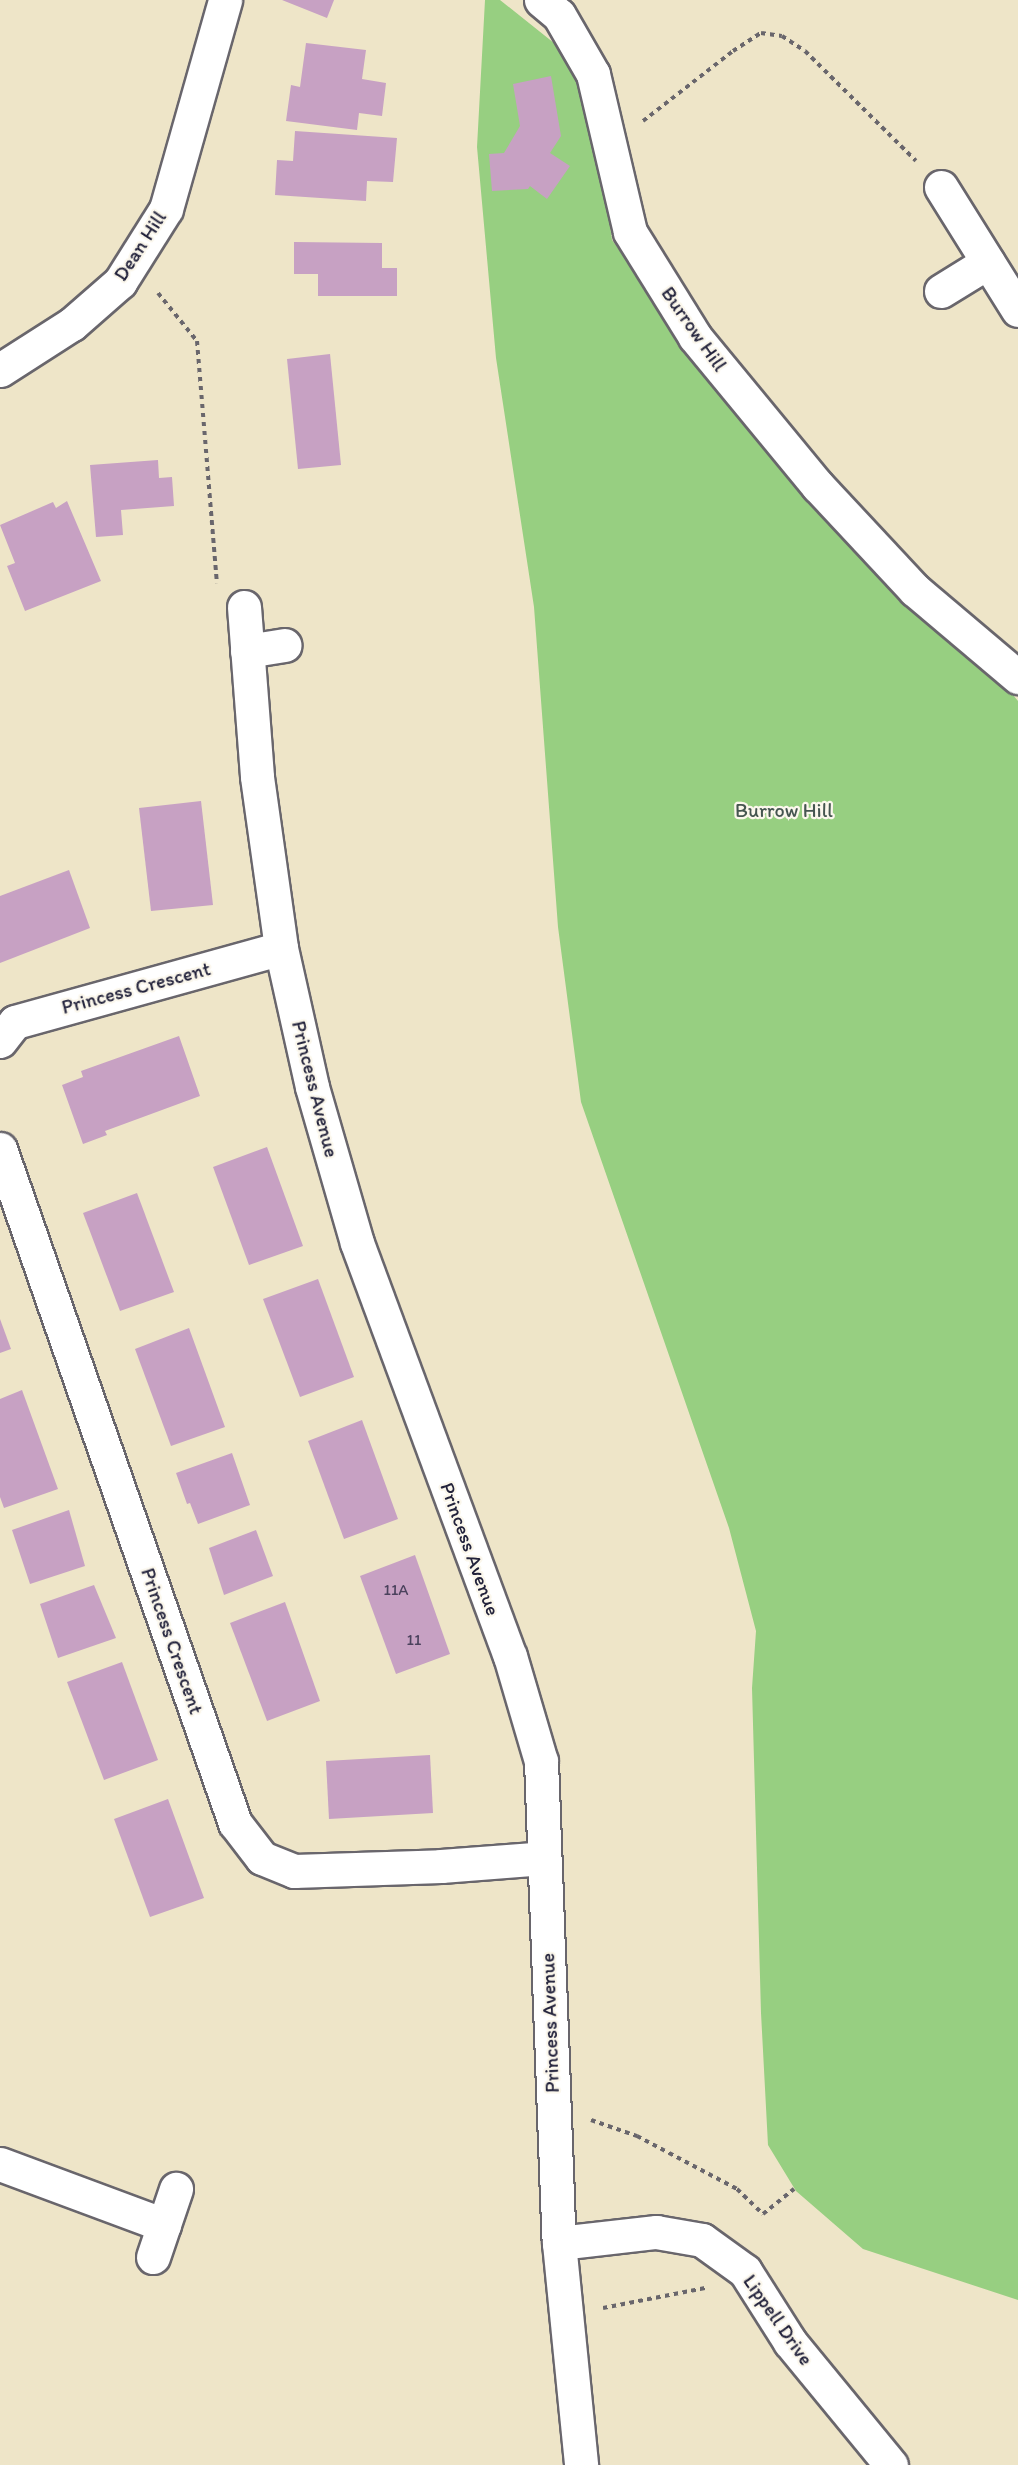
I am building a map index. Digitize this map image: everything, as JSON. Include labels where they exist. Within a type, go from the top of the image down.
[{"type":"street","name":"Dean Hill","points":[[0,370],[72,324],[120,282],[166,209],[225,0]]},
{"type":"street","name":"Burrow Hill","points":[[541,0],[559,15],[593,74],[630,232],[695,338],[818,486],[915,590],[1018,677]]},
{"type":"street","points":[[941,187],[1018,310]]},
{"type":"street","points":[[941,291],[988,262]]},
{"type":"street","name":"Princess Avenue","points":[[244,607],[257,777],[281,948],[312,1087],[357,1243],[510,1656],[541,1761],[559,2243],[581,2465]]},
{"type":"street","points":[[247,651],[285,645]]},
{"type":"street","name":"Princess Crescent","points":[[0,1041],[15,1022],[281,948]]},
{"type":"street","name":"Princess Crescent","points":[[0,1149],[235,1823],[262,1858],[294,1871],[441,1866],[544,1858]]},
{"type":"street","points":[[0,2164],[164,2225]]},
{"type":"street","points":[[153,2257],[176,2188]]},
{"type":"street","name":"Lippell Drive","points":[[559,2243],[656,2232],[702,2240],[745,2271],[790,2342],[891,2465]]},
{"type":"path","points":[[607,138],[636,126],[761,33],[782,36],[805,51],[941,187]]},
{"type":"path","points":[[132,263],[197,341],[219,599],[244,607]]},
{"type":"path","points":[[553,2107],[637,2136],[737,2188],[762,2214],[794,2188]]},
{"type":"path","points":[[566,2315],[749,2278]]},
{"type":"green space","name":"Burrow Hill","points":[[485,0],[500,0],[554,43],[580,87],[606,195],[612,240],[801,493],[925,623],[1003,683],[1018,701],[1018,2300],[863,2249],[796,2191],[768,2145],[761,2013],[752,1688],[756,1631],[729,1528],[581,1102],[558,927],[534,607],[496,358],[477,147]]},
{"type":"building","points":[[282,0],[334,0],[327,18]]},
{"type":"building","points":[[306,43],[366,50],[362,79],[386,83],[382,116],[359,113],[357,130],[286,121],[291,85],[300,87]]},
{"type":"building","points":[[551,76],[561,136],[550,153],[570,166],[547,199],[530,186],[528,189],[492,191],[489,154],[504,153],[520,126],[513,84]]},
{"type":"building","points":[[295,131],[397,138],[393,182],[367,181],[366,201],[275,195],[277,160],[293,161]]},
{"type":"building","points":[[294,242],[382,243],[382,268],[397,268],[397,296],[318,296],[318,274],[294,274]]},
{"type":"building","points":[[330,354],[341,465],[298,469],[287,359]]},
{"type":"building","points":[[158,460],[159,478],[172,477],[174,506],[121,510],[123,535],[96,537],[90,465]]},
{"type":"building","points":[[67,501],[101,581],[25,611],[7,566],[15,563],[0,525],[53,502],[56,508]]},
{"type":"building","points":[[201,801],[213,905],[151,911],[139,808]]},
{"type":"building","points":[[69,870],[90,928],[0,963],[0,896]]},
{"type":"building","points":[[179,1036],[200,1096],[105,1131],[107,1135],[83,1144],[62,1085],[83,1077],[81,1071]]},
{"type":"building","points":[[267,1147],[303,1246],[249,1265],[213,1167]]},
{"type":"building","points":[[137,1193],[174,1292],[120,1311],[83,1213]]},
{"type":"building","points":[[318,1279],[354,1377],[300,1397],[263,1299]]},
{"type":"building","points":[[0,1319],[11,1349],[0,1353]]},
{"type":"building","points":[[189,1328],[225,1427],[171,1446],[135,1349]]},
{"type":"building","points":[[22,1390],[58,1489],[4,1508],[0,1497],[0,1399]]},
{"type":"building","points":[[362,1420],[398,1519],[344,1539],[308,1441]]},
{"type":"building","points":[[232,1453],[250,1505],[198,1524],[190,1503],[187,1504],[176,1473]]},
{"type":"building","points":[[69,1510],[85,1566],[30,1584],[12,1530]]},
{"type":"building","points":[[256,1530],[273,1576],[224,1595],[209,1548]]},
{"type":"building","points":[[415,1555],[450,1654],[396,1674],[360,1576]]},
{"type":"building","points":[[94,1585],[116,1638],[58,1658],[40,1604]]},
{"type":"building","points":[[285,1602],[320,1701],[267,1721],[230,1623]]},
{"type":"building","points":[[122,1662],[158,1760],[104,1780],[67,1682]]},
{"type":"building","points":[[430,1755],[433,1813],[329,1819],[326,1761]]},
{"type":"building","points":[[168,1799],[204,1898],[150,1917],[114,1819]]}]
